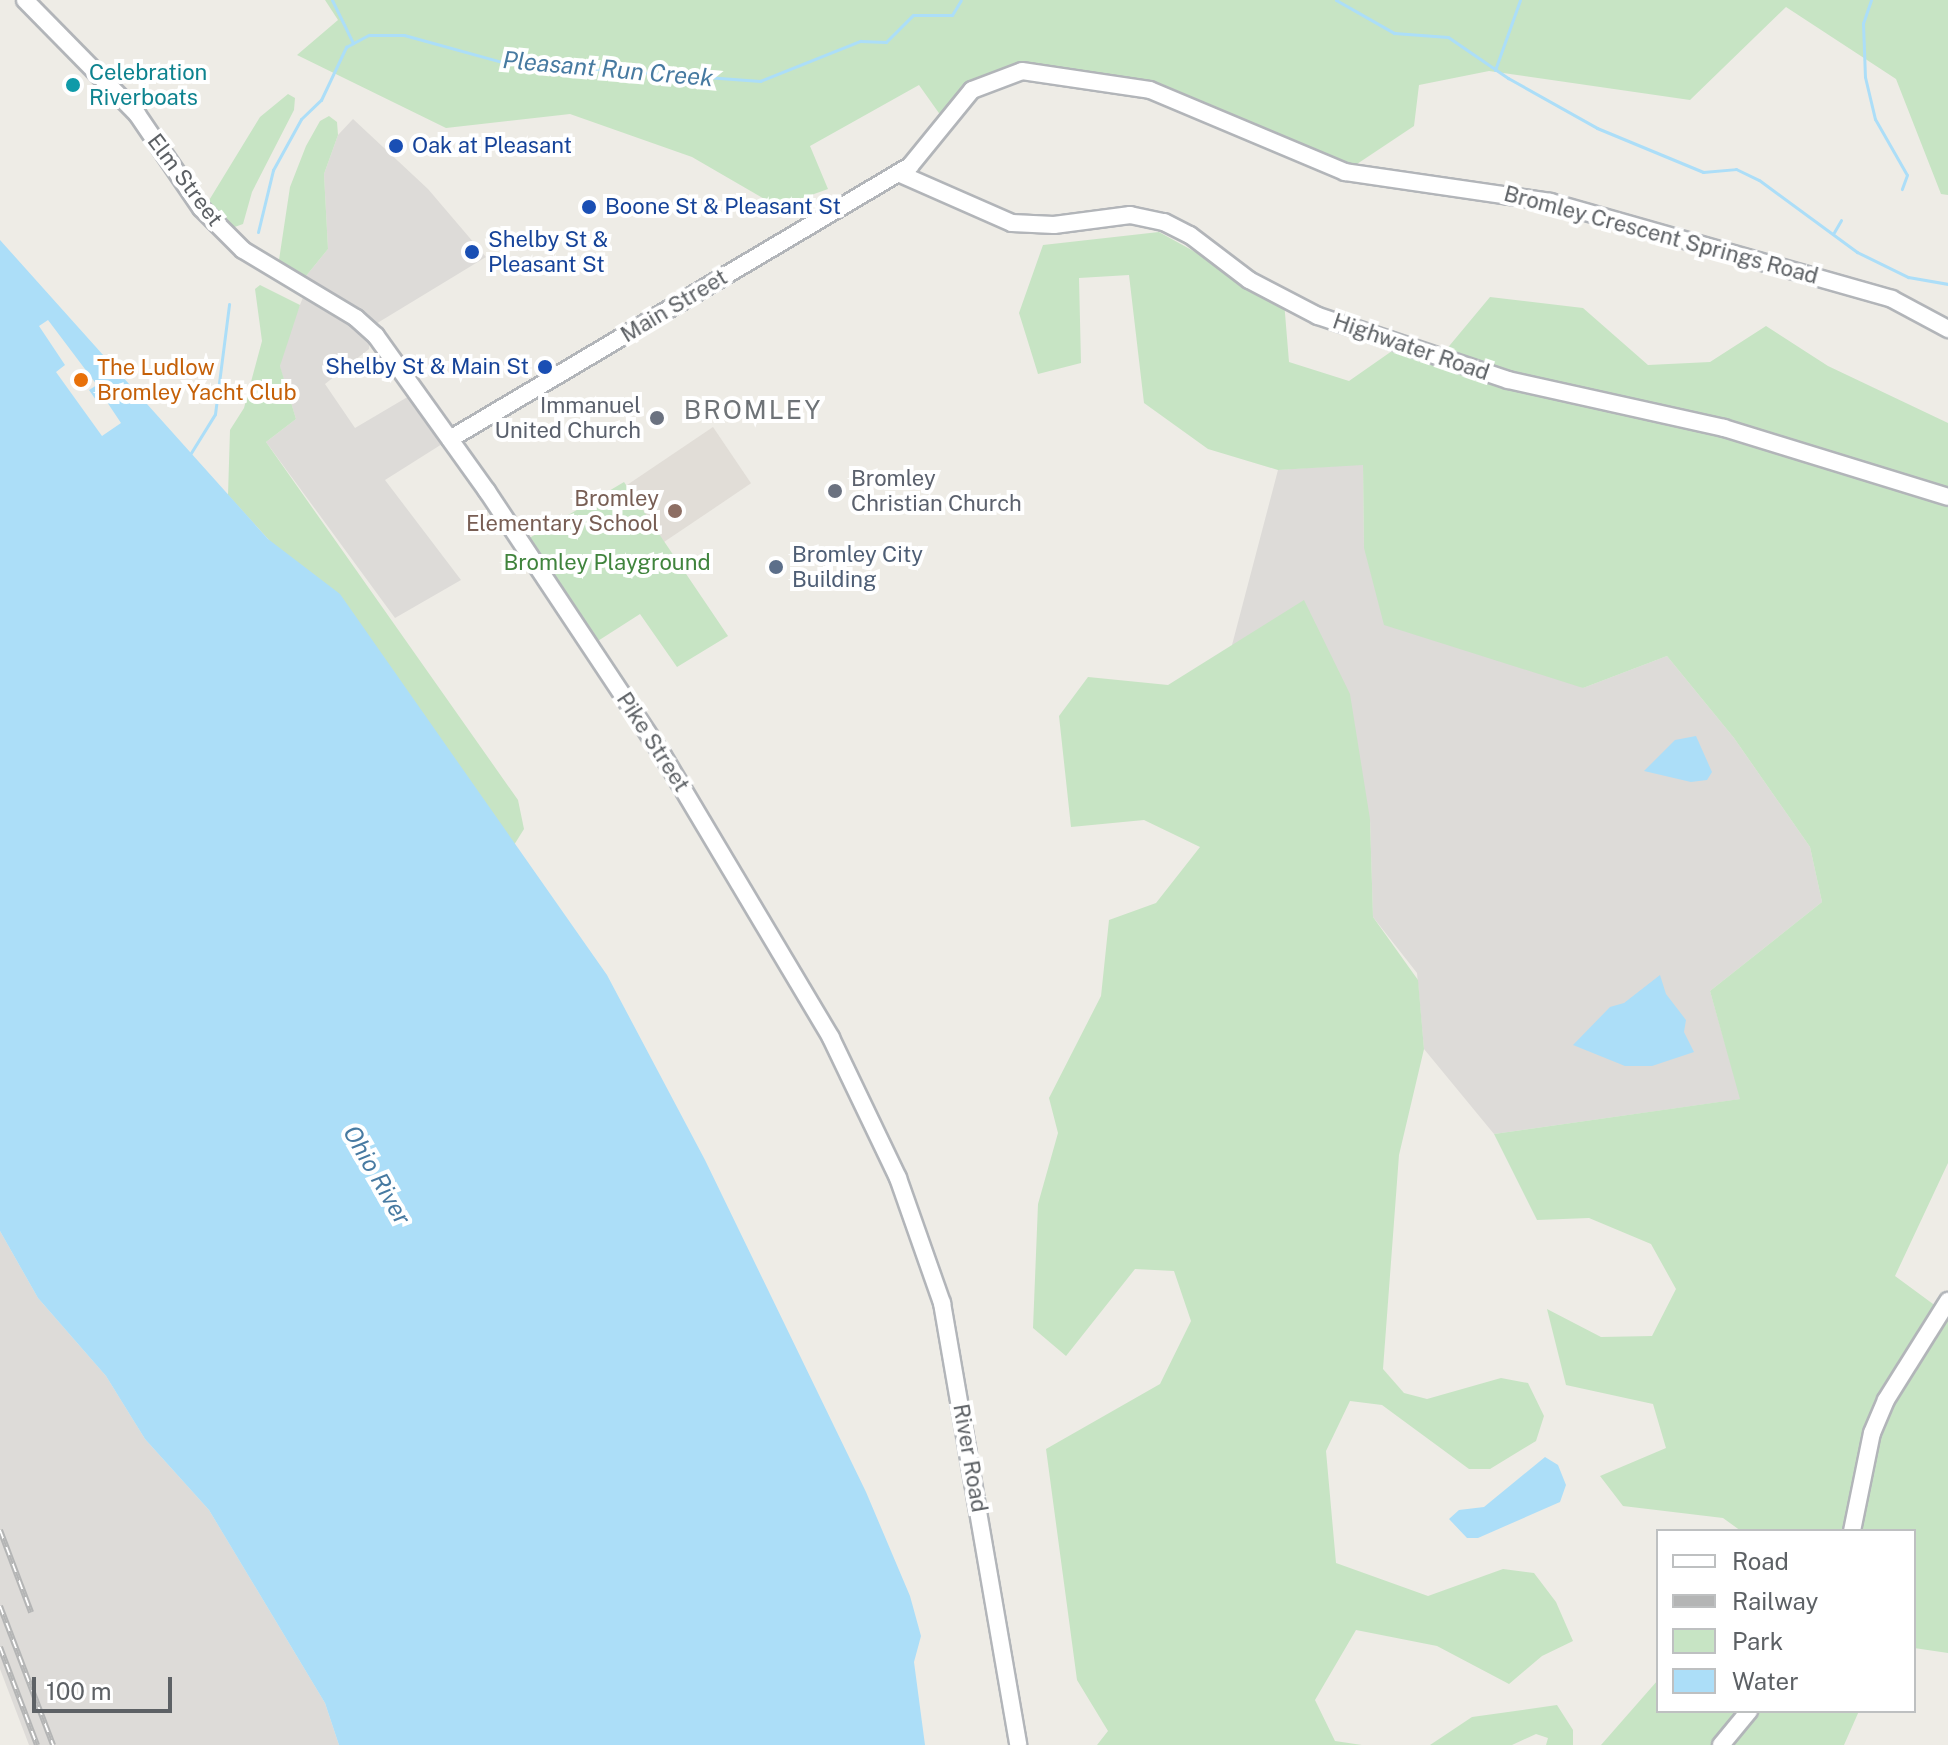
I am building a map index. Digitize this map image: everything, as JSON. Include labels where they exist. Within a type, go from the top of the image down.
[{"type":"street","name":"Elm Street","points":[[25,0],[137,114],[201,208],[243,250],[370,330]]},
{"type":"street","name":"Bromley Crescent Springs Road","points":[[898,173],[919,158],[972,90],[987,81],[1022,71],[1102,79],[1150,90],[1345,172],[1550,202],[1884,296],[1948,329]]},
{"type":"street","name":"Main Street","points":[[450,439],[898,173]]},
{"type":"street","name":"Highwater Road","points":[[898,173],[1012,223],[1054,225],[1130,215],[1164,222],[1190,235],[1249,280],[1329,320],[1530,386],[1724,428],[1948,497]]},
{"type":"street","name":"Pike Street","points":[[370,330],[450,439],[711,833],[837,1048],[898,1178]]},
{"type":"street","name":"River Road","points":[[898,1178],[923,1240],[946,1323],[1018,1745]]},
{"type":"street","points":[[1852,1529],[1872,1433],[1886,1400],[1948,1301]]},
{"type":"street","points":[[1721,1745],[1747,1713]]},
{"type":"shaded area","points":[[353,119],[428,189],[486,257],[379,322],[370,330],[369,349],[325,384],[355,428],[416,392],[450,439],[385,480],[461,580],[395,618],[266,442],[296,419],[280,367],[281,352],[306,290],[306,276],[328,249],[324,174],[338,135]]},
{"type":"shaded area","name":"Bromley Elementary School","points":[[713,427],[751,483],[664,542],[626,486]]},
{"type":"shaded area","points":[[1363,464],[1364,548],[1583,688],[1667,656],[1734,738],[1810,847],[1822,902],[1710,991],[1741,1099],[1494,1134],[1424,1049],[1417,973],[1373,917],[1370,819],[1232,645],[1278,470]]},
{"type":"shaded area","points":[[0,1231],[38,1298],[106,1376],[145,1439],[209,1510],[325,1703],[339,1745],[29,1745],[0,1669]]},
{"type":"green space","points":[[325,0],[1948,0],[1948,195],[1941,194],[1896,79],[1786,7],[1690,100],[1489,71],[1419,85],[1414,126],[1345,172],[1150,90],[1046,71],[972,90],[946,123],[919,85],[810,146],[828,189],[778,207],[692,157],[570,114],[446,128],[297,55],[338,20]]},
{"type":"green space","points":[[288,94],[295,98],[294,110],[252,192],[243,224],[229,229],[208,202],[260,117]]},
{"type":"green space","points":[[329,116],[337,122],[338,135],[324,174],[328,249],[306,276],[289,274],[279,260],[290,187],[306,146],[320,121]]},
{"type":"green space","points":[[1159,232],[1284,301],[1289,362],[1349,381],[1402,344],[1440,357],[1490,297],[1583,308],[1648,365],[1710,362],[1766,326],[1828,366],[1948,423],[1948,1163],[1895,1276],[1948,1315],[1948,1653],[1916,1648],[1916,1529],[1738,1529],[1723,1518],[1623,1506],[1600,1476],[1666,1448],[1653,1404],[1566,1385],[1547,1309],[1601,1337],[1652,1336],[1676,1289],[1651,1244],[1589,1218],[1537,1220],[1494,1134],[1740,1099],[1710,991],[1822,902],[1810,847],[1734,738],[1667,656],[1583,688],[1384,625],[1364,548],[1363,465],[1278,470],[1208,449],[1144,403],[1129,275],[1079,278],[1081,363],[1038,374],[1019,313],[1043,245]]},
{"type":"green space","points":[[260,285],[300,305],[280,366],[296,419],[266,442],[518,800],[524,829],[509,853],[268,539],[228,495],[230,430],[244,408],[262,341],[255,289]]},
{"type":"green space","name":"Bromley Playground","points":[[624,482],[728,636],[677,667],[640,614],[590,646],[521,543]]},
{"type":"green space","points":[[1304,600],[1350,694],[1370,819],[1373,917],[1418,980],[1424,1049],[1399,1155],[1383,1369],[1404,1393],[1427,1399],[1501,1378],[1528,1383],[1544,1416],[1536,1441],[1490,1469],[1469,1469],[1382,1405],[1350,1401],[1326,1451],[1336,1563],[1428,1596],[1503,1569],[1534,1573],[1556,1602],[1573,1641],[1542,1656],[1509,1684],[1437,1646],[1356,1630],[1315,1700],[1335,1741],[1362,1745],[1097,1745],[1108,1731],[1077,1680],[1046,1449],[1160,1384],[1191,1321],[1174,1271],[1135,1269],[1066,1356],[1033,1328],[1038,1204],[1058,1133],[1049,1098],[1101,996],[1109,920],[1156,903],[1200,847],[1144,820],[1071,827],[1059,716],[1088,677],[1168,685]]},
{"type":"green space","points":[[1656,1682],[1656,1713],[1858,1713],[1844,1745],[1601,1745]]},
{"type":"green space","points":[[1557,1705],[1573,1730],[1573,1745],[1546,1745],[1548,1738],[1536,1734],[1512,1745],[1430,1745],[1472,1717]]},
{"type":"water","name":"Ohio River","points":[[0,240],[268,539],[340,594],[607,975],[705,1160],[866,1492],[910,1596],[921,1636],[914,1662],[925,1745],[339,1745],[325,1703],[209,1510],[145,1439],[106,1376],[38,1298],[0,1231]]},
{"type":"water","points":[[1696,736],[1712,772],[1707,780],[1691,782],[1644,771],[1675,740]]},
{"type":"water","points":[[1660,975],[1666,994],[1686,1020],[1684,1032],[1694,1052],[1652,1066],[1625,1066],[1573,1045],[1610,1007],[1624,1003]]},
{"type":"water","points":[[1545,1457],[1558,1465],[1566,1485],[1560,1502],[1478,1538],[1467,1538],[1449,1519],[1459,1510],[1484,1507]]},
{"type":"pier","points":[[48,320],[97,385],[89,390],[96,400],[103,396],[121,423],[102,436],[56,372],[65,365],[39,326]]},
{"type":"waterway","points":[[332,0],[353,43]]},
{"type":"waterway","name":"Pleasant Run Creek","points":[[258,232],[273,170],[301,119],[321,100],[346,47],[369,35],[404,35],[502,62],[760,81],[860,41],[886,42],[913,15],[952,15],[961,0]]},
{"type":"waterway","name":"Pleasant Run Creek","points":[[1336,0],[1394,33],[1448,37],[1508,78],[1597,128],[1703,172],[1736,169],[1759,180],[1857,252],[1908,277],[1948,284]]},
{"type":"waterway","points":[[1495,70],[1520,0]]},
{"type":"waterway","points":[[1871,0],[1863,23],[1865,77],[1875,119],[1907,175],[1902,189]]},
{"type":"waterway","points":[[1833,234],[1841,220]]},
{"type":"waterway","name":"Pleasant Run Creek","points":[[189,456],[215,414],[229,304]]},
{"type":"railway","points":[[0,1530],[31,1612]]},
{"type":"railway","points":[[0,1606],[53,1745]]},
{"type":"railway","points":[[0,1647],[37,1745]]},
{"type":"place","name":"Celebration Riverboats","points":[[73,85]]},
{"type":"place","name":"Oak at Pleasant","points":[[396,146]]},
{"type":"place","name":"Boone St & Pleasant St","points":[[589,207]]},
{"type":"place","name":"Shelby St & Pleasant St","points":[[472,252]]},
{"type":"place","name":"Shelby St & Main St","points":[[545,367]]},
{"type":"place","name":"The Ludlow Bromley Yacht Club","points":[[81,380]]},
{"type":"place","name":"Immanuel United Church","points":[[657,418]]},
{"type":"place","name":"Bromley Christian Church","points":[[835,491]]},
{"type":"place","name":"Bromley Elementary School","points":[[675,511]]},
{"type":"place","name":"Bromley City Building","points":[[776,567]]},
{"type":"district","name":"BROMLEY","points":[[753,410]]}]
